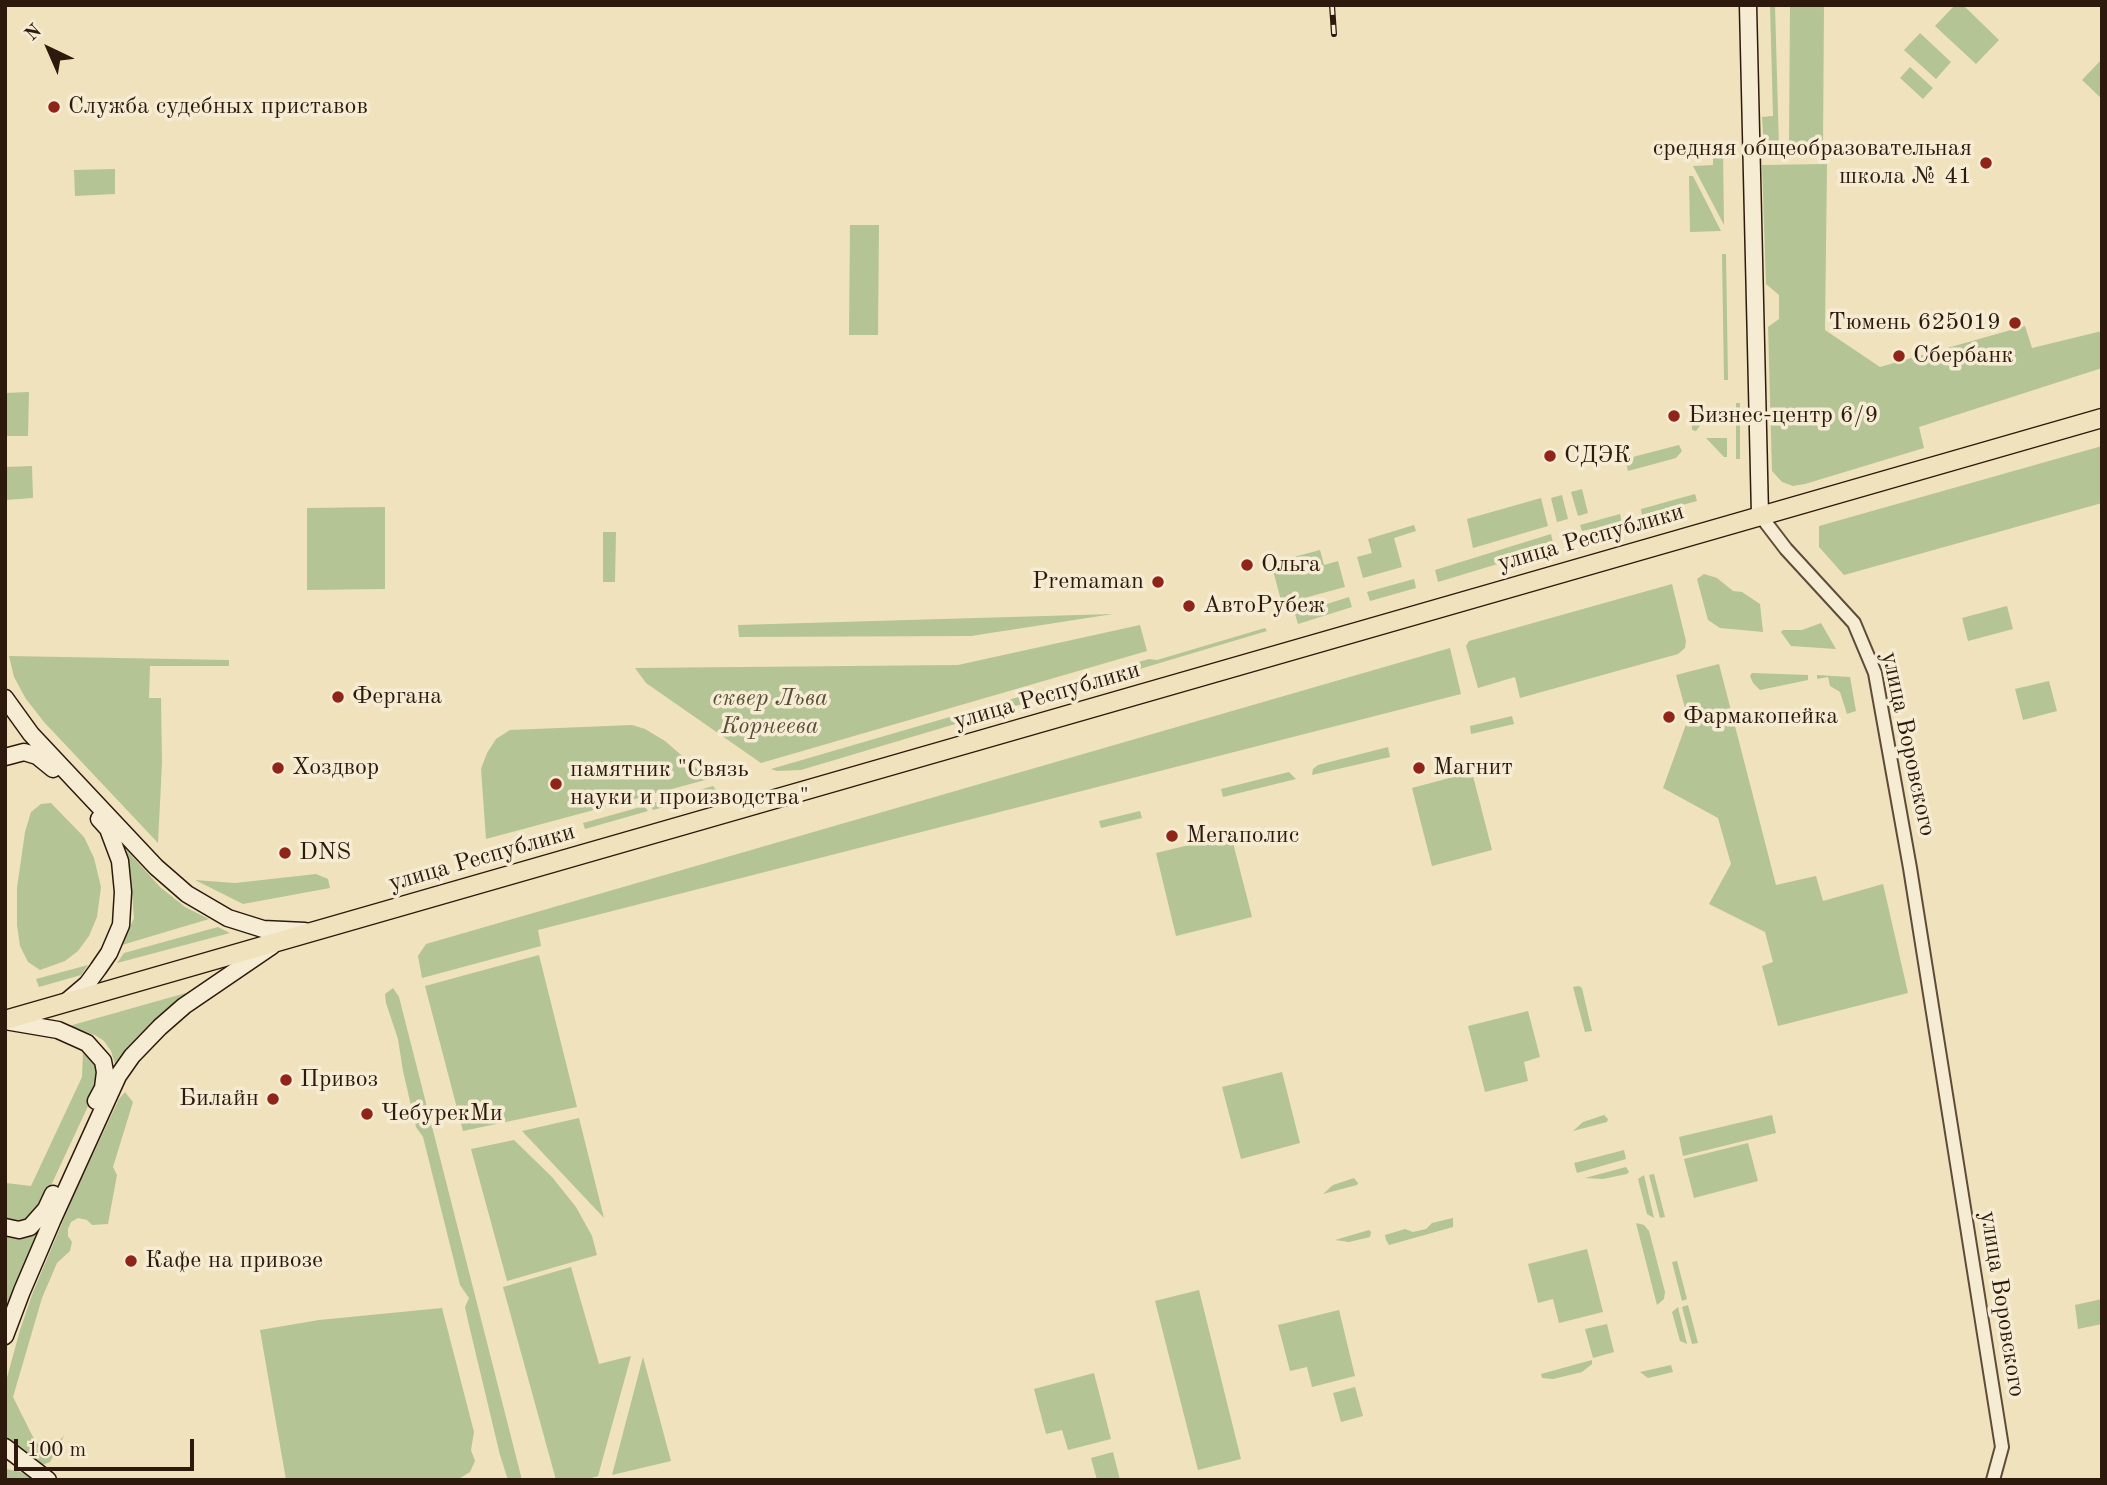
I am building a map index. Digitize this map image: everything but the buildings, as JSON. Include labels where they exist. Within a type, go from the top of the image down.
[{"type":"main road","points":[[1748,5],[1760,515]]},
{"type":"main road","name":"улица Республики","points":[[5,1021],[2102,418]]},
{"type":"main road","points":[[5,698],[31,734],[156,867],[187,894],[228,918],[263,929],[314,932]]},
{"type":"main road","points":[[5,757],[24,752],[37,756],[50,766],[108,829],[120,861],[123,892],[121,925],[109,953],[98,969],[87,984],[68,1001]]},
{"type":"main road","points":[[5,1336],[52,1221],[118,1076],[126,1064],[150,1036],[184,1006],[275,944]]},
{"type":"main road","points":[[5,1021],[58,1030],[87,1043],[103,1061],[105,1072],[103,1088],[46,1209],[30,1227],[19,1230],[5,1227]]},
{"type":"main road","points":[[9,1453],[48,1480]]},
{"type":"street","name":"улица Воровского","points":[[1760,515],[1786,549],[1854,623],[1875,673],[1918,918],[2002,1447],[1993,1480]]},
{"type":"green space","points":[[1770,5],[1775,5],[1779,148],[1764,149],[1762,117],[1773,116]]},
{"type":"green space","points":[[1790,5],[1824,5],[1823,146],[1789,146]]},
{"type":"green space","points":[[1955,5],[1963,5],[1999,40],[1976,64],[1935,26]]},
{"type":"green space","points":[[1920,33],[1951,62],[1936,79],[1904,50]]},
{"type":"green space","points":[[2102,59],[2102,99],[2082,80]]},
{"type":"green space","points":[[1910,67],[1933,88],[1923,99],[1900,78]]},
{"type":"green space","points":[[1723,148],[1724,225],[1693,166],[1713,165],[1713,149]]},
{"type":"green space","points":[[1827,164],[1825,330],[1880,367],[2025,326],[2032,348],[2102,331],[2102,368],[1919,427],[1924,448],[1805,484],[1793,486],[1782,482],[1772,471],[1768,327],[1779,319],[1779,295],[1766,284],[1762,165]]},
{"type":"green space","points":[[115,169],[115,194],[75,196],[74,170]]},
{"type":"green space","points":[[1689,176],[1693,176],[1721,231],[1690,232]]},
{"type":"green space","points":[[850,225],[879,225],[878,335],[849,335]]},
{"type":"green space","points":[[1722,254],[1726,254],[1728,380],[1724,380]]},
{"type":"green space","points":[[29,392],[28,436],[5,436],[5,393]]},
{"type":"green space","points":[[1691,402],[1702,402],[1702,423],[1696,431],[1692,430]]},
{"type":"green space","points":[[1736,403],[1740,403],[1740,459],[1736,459]]},
{"type":"green space","points":[[1706,438],[1727,438],[1727,457],[1724,457]]},
{"type":"green space","points":[[1679,445],[1682,451],[1676,458],[1628,471],[1625,459]]},
{"type":"green space","points":[[2102,446],[2102,503],[1844,575],[1819,547],[1819,526]]},
{"type":"green space","points":[[32,466],[33,498],[5,500],[5,467]]},
{"type":"green space","points":[[1582,489],[1588,513],[1578,516],[1571,492]]},
{"type":"green space","points":[[1695,494],[1697,501],[1642,516],[1641,509]]},
{"type":"green space","points":[[1562,495],[1568,519],[1557,522],[1551,498]]},
{"type":"green space","points":[[1541,498],[1548,526],[1473,548],[1467,519]]},
{"type":"green space","points":[[385,507],[385,589],[307,590],[307,508]]},
{"type":"green space","points":[[1620,514],[1622,524],[1593,532],[1591,529],[1582,531],[1580,525]]},
{"type":"green space","points":[[1414,525],[1416,531],[1394,538],[1402,567],[1363,578],[1357,557],[1372,553],[1368,539]]},
{"type":"green space","points":[[603,532],[616,532],[615,582],[603,582]]},
{"type":"green space","points":[[1551,534],[1554,547],[1438,582],[1435,570]]},
{"type":"green space","points":[[1320,550],[1324,565],[1338,561],[1345,587],[1282,604],[1271,563]]},
{"type":"green space","points":[[1704,574],[1717,578],[1733,591],[1742,592],[1760,604],[1763,632],[1720,628],[1708,620],[1697,579]]},
{"type":"green space","points":[[1414,579],[1416,588],[1370,601],[1367,592]]},
{"type":"green space","points":[[1672,584],[1686,641],[1685,648],[1678,654],[1520,698],[1515,677],[1478,688],[1466,646],[1469,641]]},
{"type":"green space","points":[[1349,597],[1352,607],[1298,624],[1295,614]]},
{"type":"green space","points":[[2007,606],[2013,629],[1968,641],[1962,618]]},
{"type":"green space","points":[[1113,614],[971,636],[739,637],[738,625]]},
{"type":"green space","points":[[1821,623],[1836,649],[1791,646],[1781,632],[1802,630]]},
{"type":"green space","name":"сквер Льва Корнеева","points":[[1140,625],[1147,651],[761,763],[646,683],[635,668],[958,665]]},
{"type":"green space","points":[[1265,628],[1267,631],[801,770],[771,769],[1149,659],[1157,660]]},
{"type":"green space","points":[[1450,648],[1461,694],[538,930],[541,946],[422,978],[418,956],[426,944]]},
{"type":"green space","points":[[9,656],[229,660],[229,666],[150,666],[149,698],[161,698],[162,763],[158,843],[44,722],[26,699],[14,677]]},
{"type":"green space","points":[[1719,664],[1776,885],[1816,876],[1823,901],[1883,884],[1908,993],[1778,1026],[1762,966],[1773,962],[1765,932],[1709,904],[1731,864],[1718,818],[1663,788],[1688,719],[1676,675]]},
{"type":"green space","points":[[1752,673],[1808,675],[1808,680],[1760,690],[1753,683],[1750,676]]},
{"type":"green space","points":[[1817,675],[1850,677],[1856,711],[1847,714],[1840,692],[1830,686],[1828,677],[1817,679]]},
{"type":"green space","points":[[2049,681],[2057,711],[2023,720],[2015,689]]},
{"type":"green space","points":[[1512,716],[1514,724],[1471,734],[1470,726]]},
{"type":"green space","name":"сквер Льва Корнеева","points":[[632,725],[665,741],[709,779],[486,839],[481,769],[496,739],[510,730]]},
{"type":"green space","points":[[1388,747],[1390,757],[1312,775],[1313,769],[1318,765]]},
{"type":"green space","points":[[1289,772],[1296,779],[1223,797],[1221,789]]},
{"type":"green space","points":[[1472,772],[1492,850],[1432,866],[1412,788]]},
{"type":"green space","points":[[713,786],[718,792],[653,810],[649,804]]},
{"type":"green space","points":[[51,803],[84,837],[94,858],[101,887],[97,917],[89,936],[78,951],[65,961],[40,970],[28,962],[20,946],[17,888],[25,832],[31,812],[41,804]]},
{"type":"green space","points":[[644,806],[648,811],[585,829],[583,823]]},
{"type":"green space","points":[[1140,811],[1142,818],[1101,828],[1099,821]]},
{"type":"green space","points":[[551,832],[551,839],[521,848],[519,841]]},
{"type":"green space","points":[[1231,835],[1252,917],[1176,936],[1156,853]]},
{"type":"green space","points":[[514,842],[516,849],[486,858],[487,851]]},
{"type":"green space","points":[[123,846],[160,887],[185,907],[209,919],[122,945],[134,918]]},
{"type":"green space","points":[[316,874],[328,879],[330,888],[243,904],[195,880],[235,883]]},
{"type":"green space","points":[[218,927],[230,933],[117,963],[124,953]]},
{"type":"green space","points":[[539,955],[577,1107],[463,1131],[425,986]]},
{"type":"green space","points":[[88,965],[81,975],[39,987],[36,979]]},
{"type":"green space","points":[[1573,987],[1582,988],[1592,1031],[1585,1032]]},
{"type":"green space","points":[[393,988],[399,997],[522,1480],[508,1480],[500,1455],[465,1307],[469,1298],[460,1285],[423,1137],[416,1127],[398,1039],[386,1003],[385,994]]},
{"type":"green space","points":[[193,991],[141,1034],[115,1064],[104,1041],[69,1026]]},
{"type":"green space","points":[[1528,1011],[1540,1057],[1524,1062],[1528,1081],[1485,1092],[1468,1026]]},
{"type":"green space","points":[[83,1053],[96,1067],[96,1089],[40,1209],[22,1224],[8,1220],[5,1217],[5,1090],[6,1183],[31,1186],[82,1077]]},
{"type":"green space","points":[[1282,1072],[1300,1143],[1241,1159],[1222,1087]]},
{"type":"green space","points":[[125,1092],[133,1102],[113,1167],[117,1175],[108,1224],[92,1225],[87,1220],[78,1218],[71,1222],[68,1229],[72,1242],[70,1251],[57,1263],[42,1298],[13,1397],[35,1441],[42,1448],[55,1444],[64,1436],[50,1462],[42,1465],[19,1451],[5,1436],[5,1385],[33,1292],[74,1195],[119,1099]]},
{"type":"green space","points":[[1604,1115],[1608,1119],[1607,1122],[1573,1131],[1583,1122]]},
{"type":"green space","points":[[1772,1115],[1776,1133],[1683,1156],[1679,1137]]},
{"type":"green space","points":[[579,1118],[604,1218],[522,1131]]},
{"type":"green space","points":[[514,1140],[552,1177],[576,1207],[592,1236],[597,1255],[507,1281],[471,1149]]},
{"type":"green space","points":[[1748,1143],[1758,1181],[1694,1198],[1684,1159]]},
{"type":"green space","points":[[1624,1150],[1626,1159],[1577,1173],[1574,1163]]},
{"type":"green space","points":[[1626,1167],[1629,1172],[1627,1174],[1603,1179],[1585,1178]]},
{"type":"green space","points":[[1654,1174],[1665,1217],[1660,1218],[1649,1175]]},
{"type":"green space","points":[[1644,1175],[1654,1218],[1647,1214],[1638,1179]]},
{"type":"green space","points":[[1354,1178],[1357,1185],[1323,1194],[1333,1185]]},
{"type":"green space","points":[[1453,1218],[1453,1227],[1389,1245],[1386,1240],[1385,1235],[1405,1229],[1413,1232],[1426,1229],[1432,1223]]},
{"type":"green space","points":[[1636,1223],[1644,1225],[1649,1231],[1665,1292],[1664,1299],[1657,1305]]},
{"type":"green space","points":[[40,1230],[5,1313],[5,1236],[21,1239],[35,1235]]},
{"type":"green space","points":[[1369,1230],[1370,1237],[1349,1242],[1335,1240]]},
{"type":"green space","points":[[1587,1249],[1603,1312],[1559,1323],[1553,1299],[1538,1303],[1528,1264]]},
{"type":"green space","points":[[1677,1261],[1687,1299],[1682,1301],[1672,1262]]},
{"type":"green space","points":[[571,1267],[599,1364],[631,1356],[598,1476],[585,1480],[556,1480],[503,1287]]},
{"type":"green space","points":[[1199,1290],[1241,1459],[1198,1470],[1155,1301]]},
{"type":"green space","points":[[2102,1299],[2102,1324],[2078,1329],[2075,1305]]},
{"type":"green space","points":[[1688,1305],[1698,1343],[1692,1344],[1682,1307]]},
{"type":"green space","points":[[1678,1307],[1687,1344],[1680,1341],[1672,1312]]},
{"type":"green space","points":[[442,1308],[474,1432],[471,1450],[475,1461],[470,1472],[457,1480],[286,1480],[260,1330],[319,1320]]},
{"type":"green space","points":[[1339,1310],[1355,1376],[1312,1387],[1307,1367],[1290,1371],[1278,1325]]},
{"type":"green space","points":[[1607,1324],[1614,1352],[1593,1358],[1585,1329]]},
{"type":"green space","points":[[643,1357],[671,1461],[612,1475]]},
{"type":"green space","points":[[1592,1360],[1592,1364],[1582,1372],[1553,1379],[1542,1378],[1541,1374]]},
{"type":"green space","points":[[1671,1365],[1673,1372],[1648,1378],[1640,1372]]},
{"type":"green space","points":[[1094,1373],[1111,1439],[1068,1450],[1062,1430],[1046,1434],[1034,1389]]},
{"type":"green space","points":[[1355,1387],[1363,1416],[1341,1422],[1333,1393]]},
{"type":"green space","points":[[1113,1452],[1120,1480],[1097,1480],[1091,1458]]},
{"type":"green space","points":[[6,1469],[21,1472],[32,1478],[5,1480]]},
{"type":"railway","points":[[1332,5],[1334,34]]},
{"type":"place","name":"Служба судебных приставов","points":[[54,107]]},
{"type":"place","name":"средняя общеобразовательная школа № 41","points":[[1986,163]]},
{"type":"place","name":"Тюмень 625019","points":[[2015,323]]},
{"type":"place","name":"Сбербанк","points":[[1899,356]]},
{"type":"place","name":"Бизнес-центр 6/9","points":[[1674,416]]},
{"type":"place","name":"СДЭК","points":[[1550,456]]},
{"type":"place","name":"Ольга","points":[[1247,565]]},
{"type":"place","name":"Premaman","points":[[1158,582]]},
{"type":"place","name":"АвтоРубеж","points":[[1189,606]]},
{"type":"place","name":"Фергана","points":[[338,697]]},
{"type":"place","name":"Фармакопейка","points":[[1669,717]]},
{"type":"place","name":"Хоздвор","points":[[278,768]]},
{"type":"place","name":"Магнит","points":[[1419,768]]},
{"type":"place","name":"памятник \"Связь науки и производства\"","points":[[556,784]]},
{"type":"place","name":"Мегаполис","points":[[1172,836]]},
{"type":"place","name":"DNS","points":[[285,853]]},
{"type":"place","name":"Привоз","points":[[286,1080]]},
{"type":"place","name":"Билайн","points":[[273,1099]]},
{"type":"place","name":"ЧебурекМи","points":[[367,1114]]},
{"type":"place","name":"Кафе на привозе","points":[[131,1261]]}]
